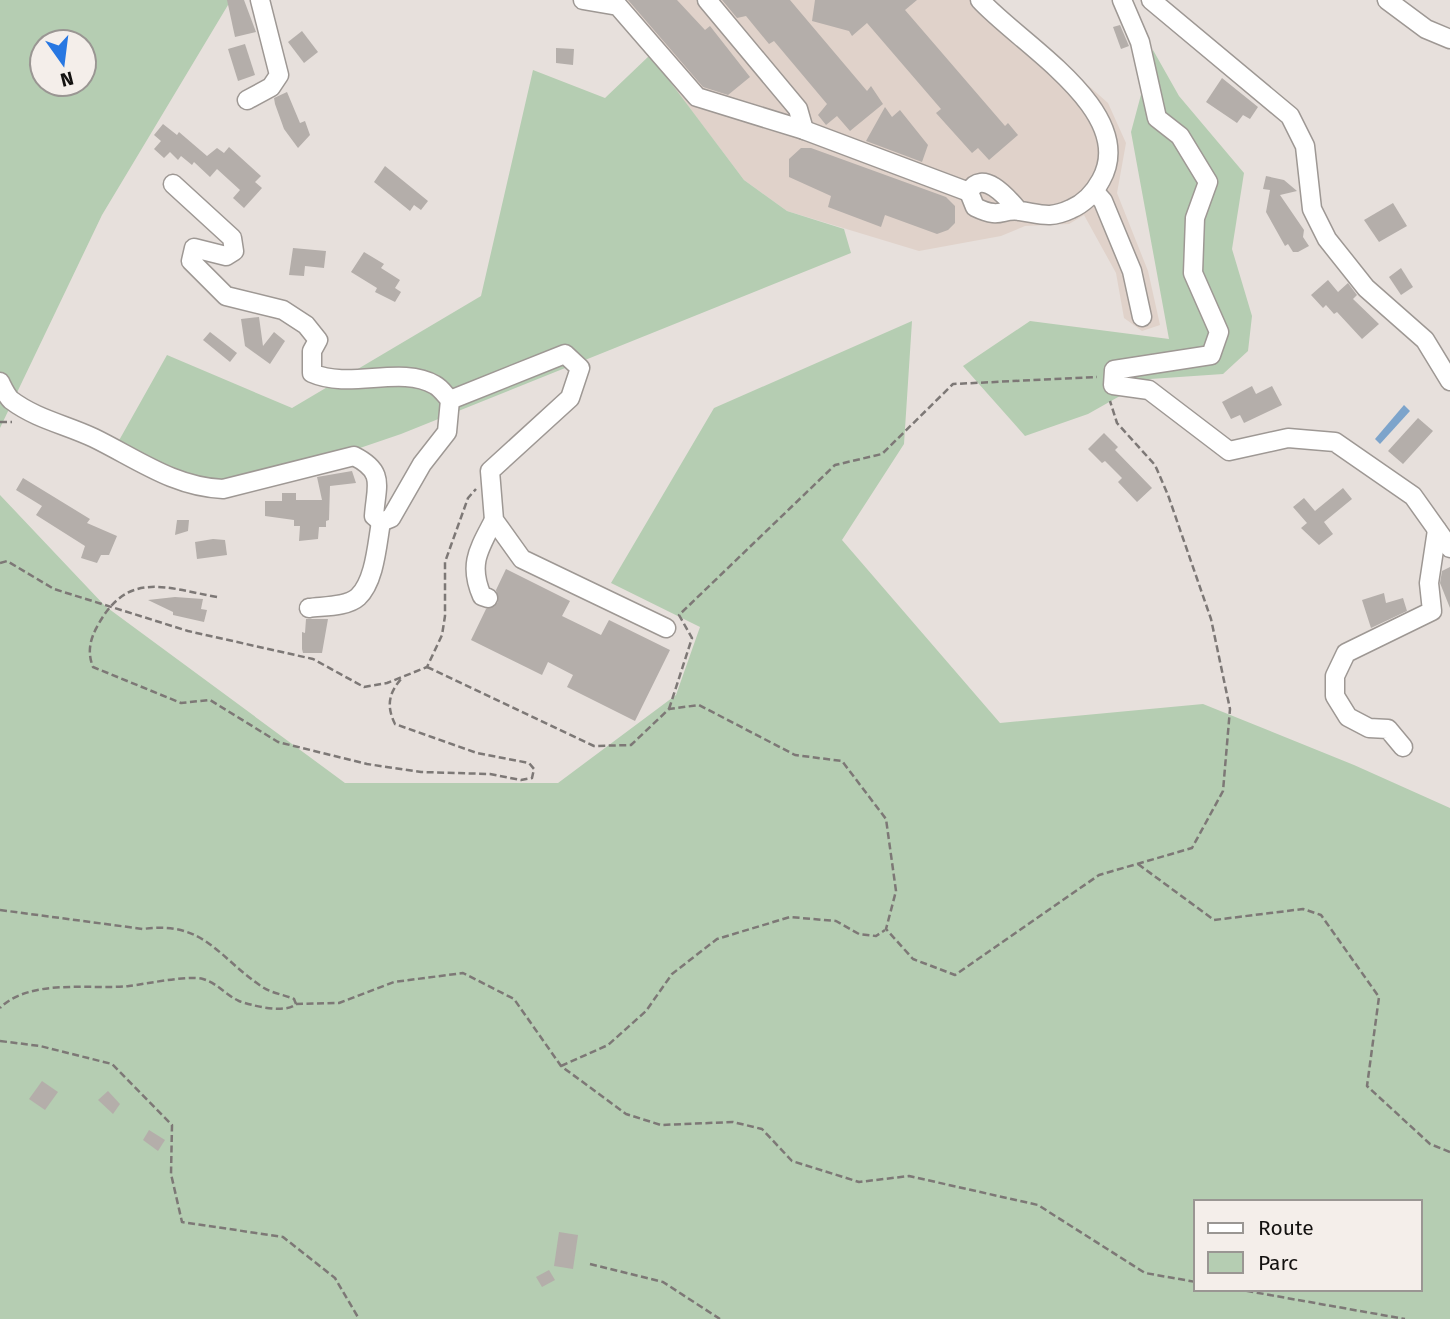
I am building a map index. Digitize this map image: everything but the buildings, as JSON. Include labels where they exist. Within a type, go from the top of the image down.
[{"type":"street","points":[[247,100],[271,87],[279,75],[260,0]]},
{"type":"street","points":[[583,0],[618,6],[697,97],[804,130],[969,192],[975,207],[993,215],[1018,210]]},
{"type":"street","points":[[707,0],[799,109],[804,130]]},
{"type":"street","points":[[969,192],[975,184],[983,182],[996,188],[1018,210],[1040,217],[1063,213],[1080,205],[1095,192],[1106,172],[1109,157],[1107,136],[1101,119],[1088,98],[980,0]]},
{"type":"street","points":[[1114,377],[1211,355],[1219,332],[1193,273],[1195,218],[1208,181],[1180,136],[1157,118],[1140,42],[1122,0]]},
{"type":"street","points":[[1151,0],[1290,116],[1306,146],[1311,209],[1327,239],[1366,288],[1425,340],[1450,382]]},
{"type":"street","points":[[1387,0],[1426,29],[1450,39]]},
{"type":"street","points":[[173,184],[232,237],[234,251],[226,256],[194,248],[191,261],[226,296],[284,310],[306,325],[318,340],[313,351],[312,373],[326,379],[415,378],[436,385],[450,400],[447,432],[422,464],[391,518],[381,522]]},
{"type":"street","points":[[1095,192],[1103,201],[1132,271],[1142,317]]},
{"type":"street","points":[[450,400],[565,354],[580,368],[570,398],[490,471],[494,520],[522,559],[666,628]]},
{"type":"street","points":[[1114,377],[1149,390],[1229,451],[1288,438],[1335,442],[1413,496],[1450,548]]},
{"type":"street","points":[[0,382],[9,398],[38,416],[92,437],[168,478],[204,489],[223,489],[354,456],[369,463],[380,483],[374,516],[381,522]]},
{"type":"street","points":[[488,598],[482,596],[474,578],[476,554],[494,520]]},
{"type":"street","points":[[309,608],[341,604],[358,597],[369,576],[381,522]]},
{"type":"street","points":[[1403,747],[1388,729],[1369,728],[1348,717],[1335,696],[1335,676],[1346,653],[1432,611],[1429,583],[1437,530]]},
{"type":"path","points":[[427,667],[594,746],[631,745],[669,709],[692,638],[679,615],[835,465],[882,454],[953,384],[1114,377],[1109,397],[1117,423],[1155,465],[1211,619],[1230,709],[1223,791],[1192,848],[1099,875],[955,975],[914,959],[887,929]]},
{"type":"path","points":[[0,562],[7,561],[54,589],[107,608],[188,631],[313,659],[364,687],[401,678],[427,667],[442,635],[445,617],[445,562],[453,535],[468,498],[490,471]]},
{"type":"path","points":[[217,597],[143,585],[119,596],[107,608],[92,636],[89,657],[93,667],[181,703],[211,700],[278,742],[367,764],[421,772],[490,774],[520,780],[532,778],[534,769],[529,763],[477,753],[395,724],[389,713],[390,699],[401,678]]},
{"type":"path","points":[[561,1066],[608,1045],[646,1011],[673,974],[717,939],[790,917],[836,921],[867,935],[876,936],[887,929],[897,891],[886,819],[842,761],[795,755],[699,705],[669,709]]},
{"type":"path","points":[[1138,864],[1214,920],[1303,909],[1321,915],[1379,997],[1367,1086],[1430,1144],[1450,1152]]},
{"type":"path","points":[[0,910],[143,929],[167,926],[209,940],[266,990],[294,999],[296,1004]]},
{"type":"path","points":[[0,1008],[9,999],[28,992],[199,978],[238,1000],[285,1009],[296,1004],[339,1003],[394,982],[463,973],[514,999],[561,1066],[626,1114],[662,1125],[733,1122],[762,1129],[792,1161],[859,1182],[909,1176],[1038,1205],[1145,1272],[1194,1282]]},
{"type":"path","points":[[0,1041],[40,1046],[112,1064],[172,1125],[171,1174],[182,1222],[283,1237],[335,1278],[359,1319]]},
{"type":"path","points":[[590,1264],[663,1282],[705,1312],[720,1319]]},
{"type":"path","points":[[1247,1291],[1405,1319]]},
{"type":"shaded area","points":[[608,0],[992,0],[1108,103],[1126,143],[1117,193],[1148,271],[1160,325],[1142,331],[1124,318],[1116,273],[1084,215],[1069,224],[1025,226],[1001,236],[919,251],[787,211],[744,180]]},
{"type":"green space","points":[[0,0],[231,0],[102,215],[0,428]]},
{"type":"green space","points":[[1153,50],[1179,96],[1244,173],[1232,249],[1252,316],[1248,351],[1223,374],[1150,379],[1088,414],[1025,436],[963,366],[1030,321],[1169,339],[1131,132]]},
{"type":"green space","points":[[650,55],[744,180],[787,211],[844,229],[851,253],[401,434],[357,449],[206,487],[117,444],[167,355],[292,408],[481,296],[533,70],[605,98]]},
{"type":"green space","points":[[912,321],[904,444],[842,540],[1000,723],[1203,704],[1354,765],[1450,808],[1450,1319],[0,1319],[0,495],[105,606],[345,783],[558,783],[676,695],[700,627],[611,583],[714,408]]},
{"type":"water","points":[[1404,405],[1410,411],[1380,444],[1375,439]]}]
